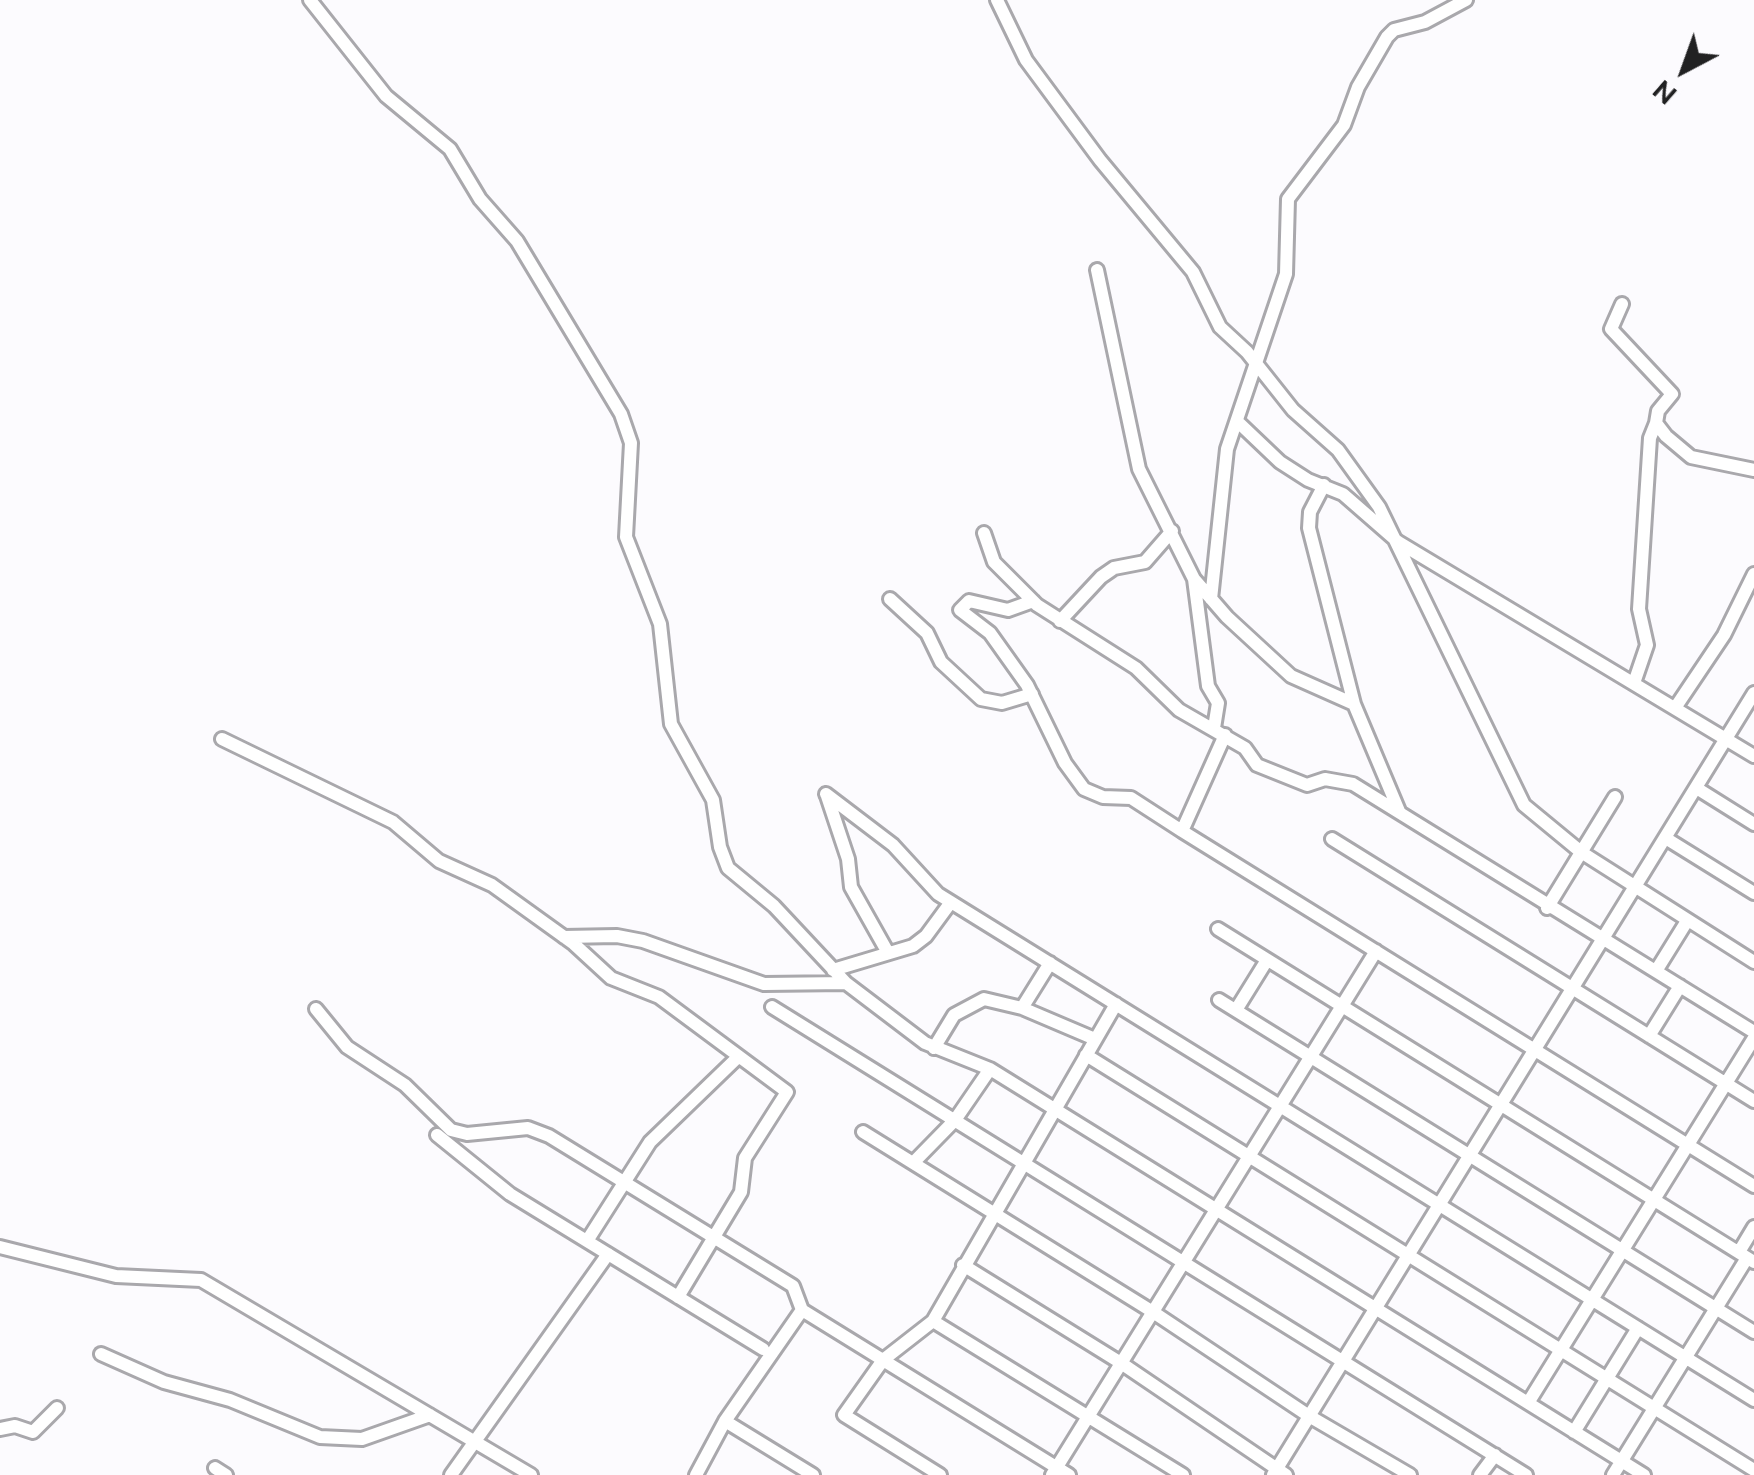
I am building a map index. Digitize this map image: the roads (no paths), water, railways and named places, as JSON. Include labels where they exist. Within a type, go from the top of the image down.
[{"type":"street","points":[[310,0],[386,96],[450,150],[480,200],[516,241],[615,402],[631,442],[624,524],[660,624],[674,732],[712,800],[728,868],[774,906],[846,984],[934,1048],[990,1069],[1644,1475]]},
{"type":"street","points":[[997,0],[1026,60],[1100,160],[1193,272],[1220,327],[1257,364],[1293,410],[1338,450],[1398,542],[1512,784],[1538,820],[1636,889],[1754,962]]},
{"type":"street","points":[[1211,598],[1227,450],[1286,274],[1288,198],[1344,125],[1358,87],[1386,37],[1466,0]]},
{"type":"street","points":[[1097,270],[1139,469],[1194,580],[1208,686],[1218,702],[1219,731],[1182,832]]},
{"type":"street","points":[[1622,304],[1611,329],[1672,394],[1658,410],[1650,438],[1639,609],[1647,645],[1634,684]]},
{"type":"street","points":[[1238,422],[1280,462],[1352,501],[1398,542],[1754,756]]},
{"type":"street","points":[[1656,422],[1691,457],[1754,470]]},
{"type":"street","points":[[1324,485],[1310,512],[1310,528],[1354,704],[1399,812]]},
{"type":"street","points":[[1060,621],[1101,577],[1114,568],[1145,562],[1172,531]]},
{"type":"street","points":[[984,533],[994,562],[1032,601],[1136,668],[1178,710],[1219,731],[1270,772],[1308,785],[1325,779],[1353,784],[1754,1035],[1528,1403]]},
{"type":"street","points":[[1676,708],[1724,635],[1754,574]]},
{"type":"street","points":[[1194,580],[1291,676],[1354,704]]},
{"type":"street","points":[[890,599],[927,633],[942,662],[981,699],[1002,703],[1032,694]]},
{"type":"street","points":[[1032,601],[1008,610],[969,601],[960,610],[990,633],[1032,694],[1056,746],[1084,789],[1103,797],[1131,798],[1754,1186]]},
{"type":"street","points":[[963,1265],[1121,1363],[1278,1473],[1309,1416],[1667,839],[1679,812],[1698,790],[1704,771],[1728,740],[1754,693]]},
{"type":"street","points":[[222,739],[392,822],[439,861],[492,886],[564,937],[611,978],[652,992],[787,1092],[745,1158],[741,1192],[678,1297]]},
{"type":"street","points":[[1698,790],[1754,824]]},
{"type":"street","points":[[888,951],[850,886],[848,859],[826,794],[893,845],[951,902],[1754,1400]]},
{"type":"street","points":[[1547,908],[1615,798]]},
{"type":"street","points":[[1332,839],[1754,1101]]},
{"type":"street","points":[[1667,839],[1754,892]]},
{"type":"street","points":[[833,970],[913,946],[926,936],[951,902]]},
{"type":"street","points":[[1656,971],[1687,921]]},
{"type":"street","points":[[1218,929],[1747,1257]]},
{"type":"street","points":[[564,937],[617,936],[643,941],[764,984],[846,984]]},
{"type":"street","points":[[316,1009],[347,1047],[405,1084],[451,1130],[467,1134],[528,1128],[793,1286],[802,1310],[1059,1472],[1088,1416],[1376,952]]},
{"type":"street","points":[[1236,1010],[1268,960]]},
{"type":"street","points":[[1022,1008],[1050,963]]},
{"type":"street","points":[[1649,1036],[1680,986]]},
{"type":"street","points":[[934,1048],[954,1014],[984,999],[1022,1008],[1094,1039]]},
{"type":"street","points":[[1219,1000],[1754,1332]]},
{"type":"street","points":[[940,1475],[844,1416],[883,1360],[933,1320],[1116,1004]]},
{"type":"street","points":[[772,1007],[1526,1475]]},
{"type":"street","points":[[1086,1055],[1754,1470]]},
{"type":"street","points":[[587,1241],[650,1142],[737,1058]]},
{"type":"street","points":[[912,1162],[955,1120],[990,1069]]},
{"type":"street","points":[[863,1132],[1406,1474]]},
{"type":"street","points":[[437,1136],[510,1194],[763,1349]]},
{"type":"street","points":[[1613,1475],[1747,1257],[1754,1228]]},
{"type":"street","points":[[0,1247],[116,1276],[201,1280],[531,1475]]},
{"type":"street","points":[[451,1475],[473,1438],[608,1254]]},
{"type":"street","points":[[696,1475],[726,1421],[802,1310]]},
{"type":"street","points":[[933,1320],[1183,1475]]},
{"type":"street","points":[[1574,1432],[1638,1328]]},
{"type":"street","points":[[101,1354],[164,1382],[230,1400],[320,1436],[362,1439],[430,1414]]},
{"type":"street","points":[[0,1429],[16,1426],[34,1432],[57,1408]]},
{"type":"street","points":[[726,1421],[813,1475]]},
{"type":"street","points":[[1480,1475],[1495,1455]]}]
